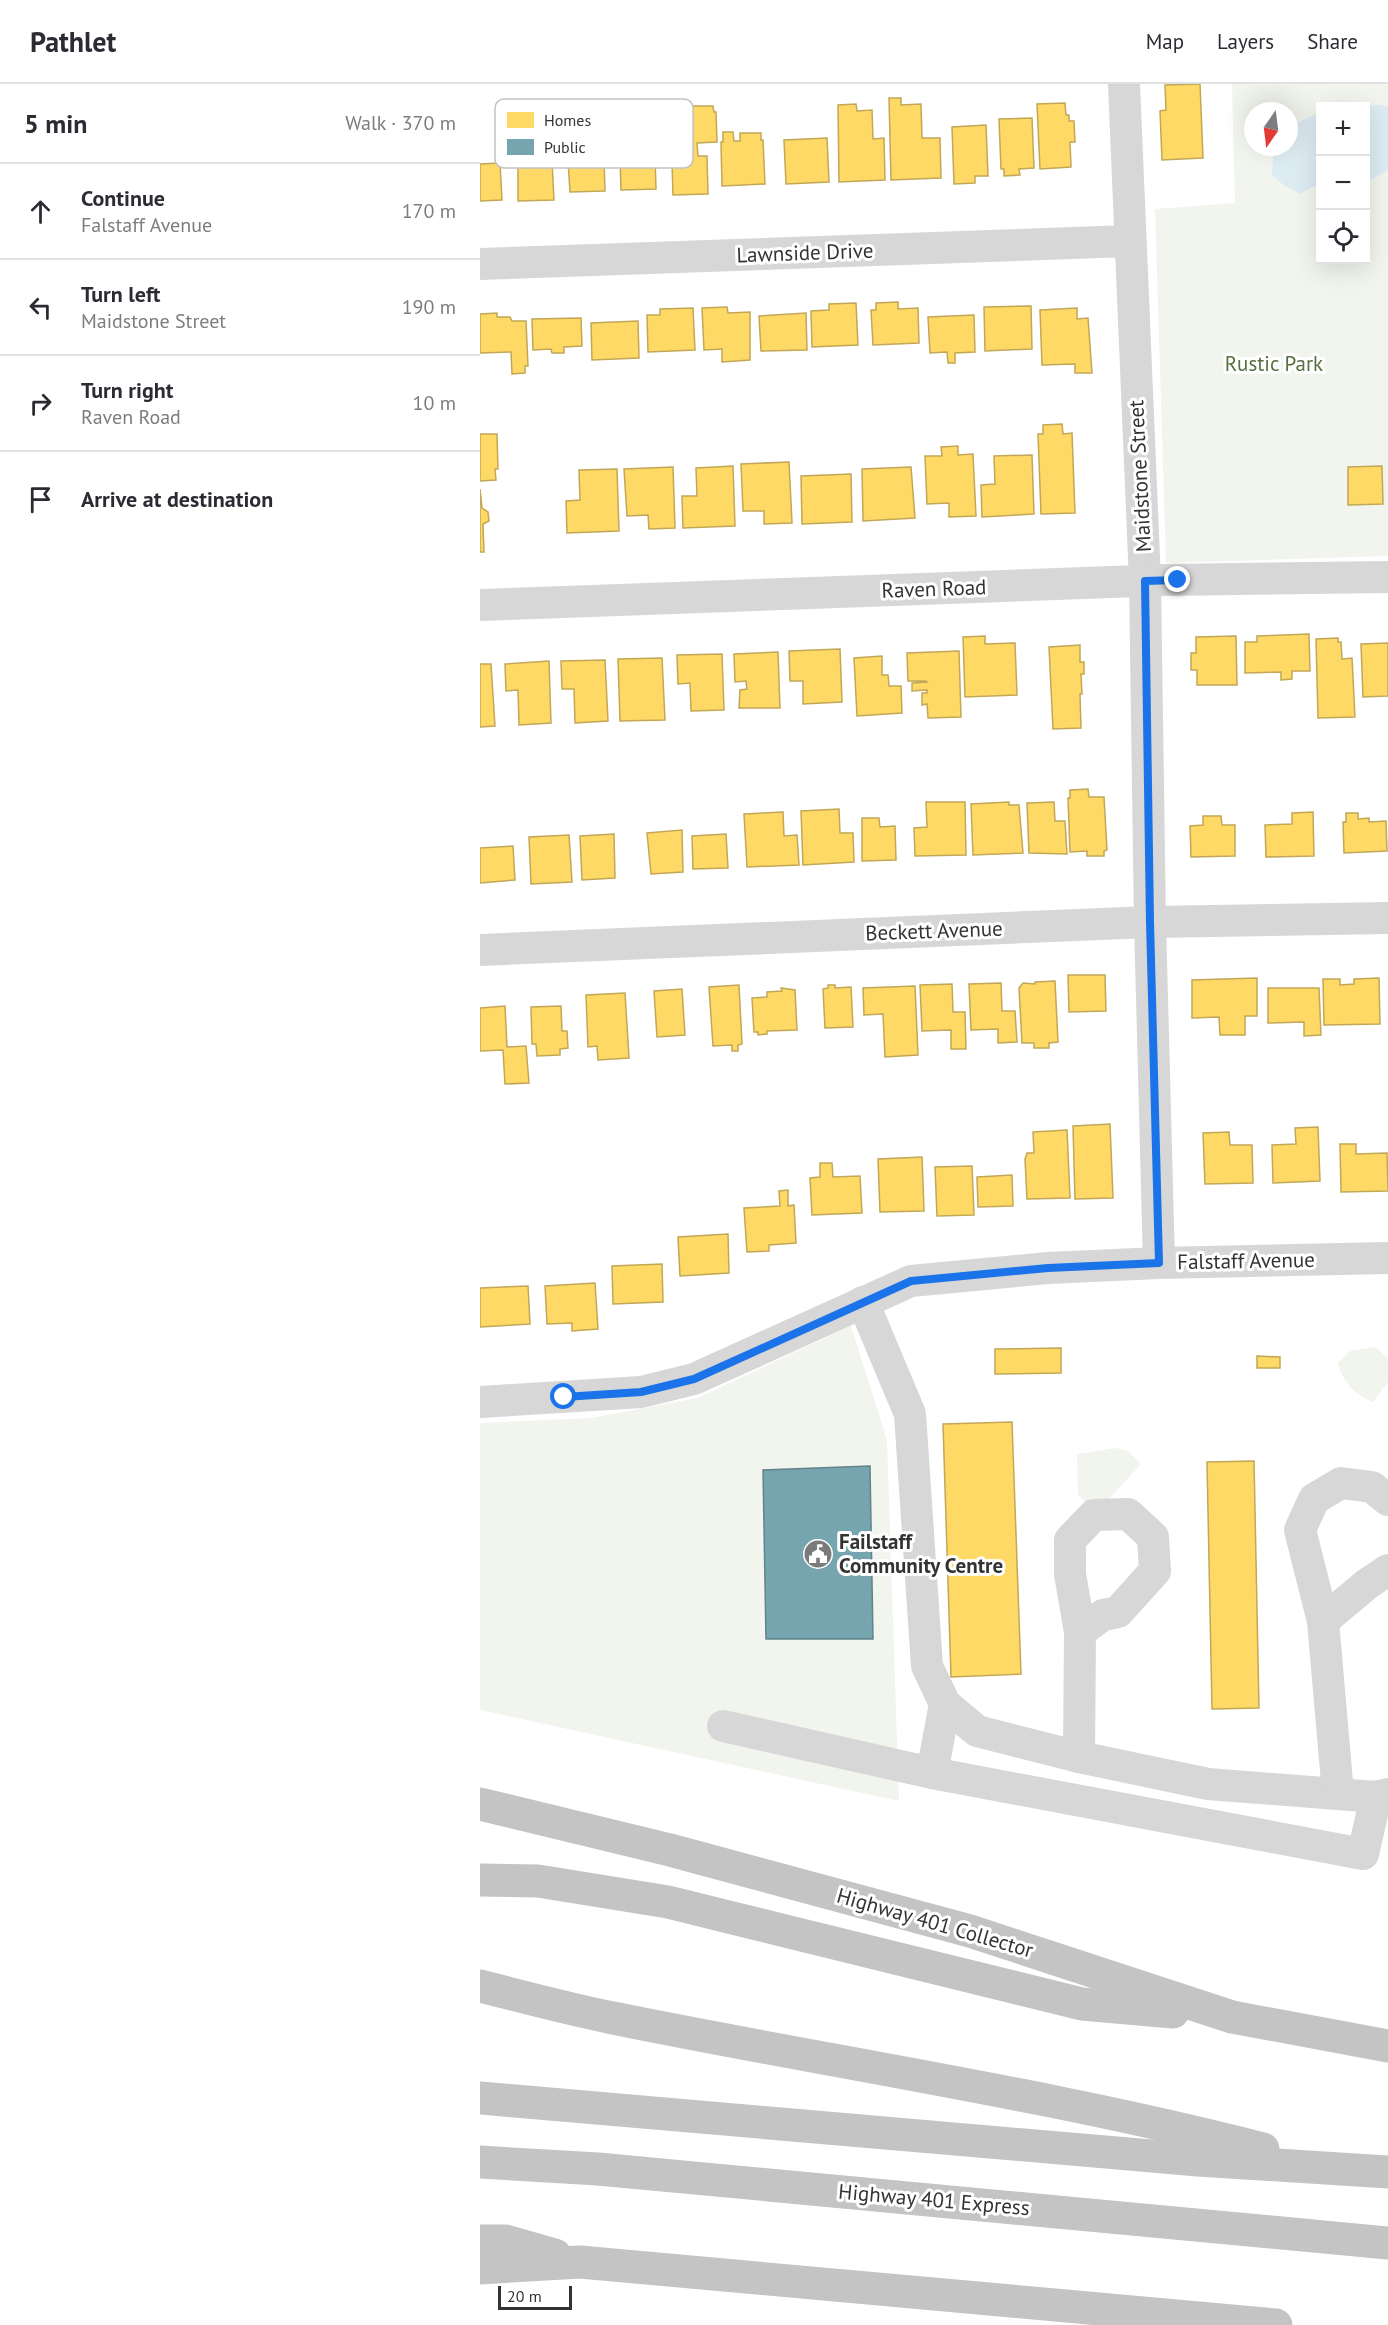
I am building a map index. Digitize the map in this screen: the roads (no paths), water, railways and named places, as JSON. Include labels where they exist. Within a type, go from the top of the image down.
[{"type":"highway","name":"Highway 401 Collector","points":[[480,1803],[670,1850],[970,1931],[1232,2017],[1388,2046]]},
{"type":"highway","points":[[480,1880],[538,1881],[668,1902],[1082,2004],[1232,2017]]},
{"type":"highway","points":[[480,1986],[611,2018],[944,2080],[1201,2133],[1335,2167]]},
{"type":"highway","points":[[480,2098],[1198,2160],[1388,2172]]},
{"type":"highway","name":"Highway 401 Express","points":[[480,2162],[598,2169],[1388,2243]]},
{"type":"highway","points":[[480,2241],[506,2241],[580,2262]]},
{"type":"highway","points":[[480,2268],[580,2262],[1276,2325]]},
{"type":"street","name":"Maidstone Street","points":[[1124,84],[1145,581],[1150,922],[1159,1263]]},
{"type":"street","name":"Lawnside Drive","points":[[480,264],[1130,241]]},
{"type":"street","name":"Raven Road","points":[[480,605],[1145,581],[1388,577]]},
{"type":"street","name":"Beckett Avenue","points":[[480,950],[1150,922],[1388,918]]},
{"type":"street","name":"Falstaff Avenue","points":[[480,1402],[641,1392],[694,1379],[911,1281],[1037,1269],[1159,1263],[1388,1258]]},
{"type":"street","points":[[723,1726],[932,1773],[1363,1854],[1382,1795],[1208,1784],[1079,1757],[978,1731],[945,1704],[927,1666],[910,1413],[863,1302]]},
{"type":"street","points":[[1338,1794],[1323,1621],[1300,1530],[1314,1499],[1341,1484],[1372,1487],[1388,1500]]},
{"type":"street","points":[[1323,1621],[1367,1584],[1388,1570]]},
{"type":"street","points":[[1079,1757],[1080,1632]]},
{"type":"street","points":[[932,1773],[945,1704]]},
{"type":"place","name":"Failstaff Community Centre","points":[[818,1554]]},
{"type":"park label","name":"Rustic Park","points":[[1274,364]]}]
